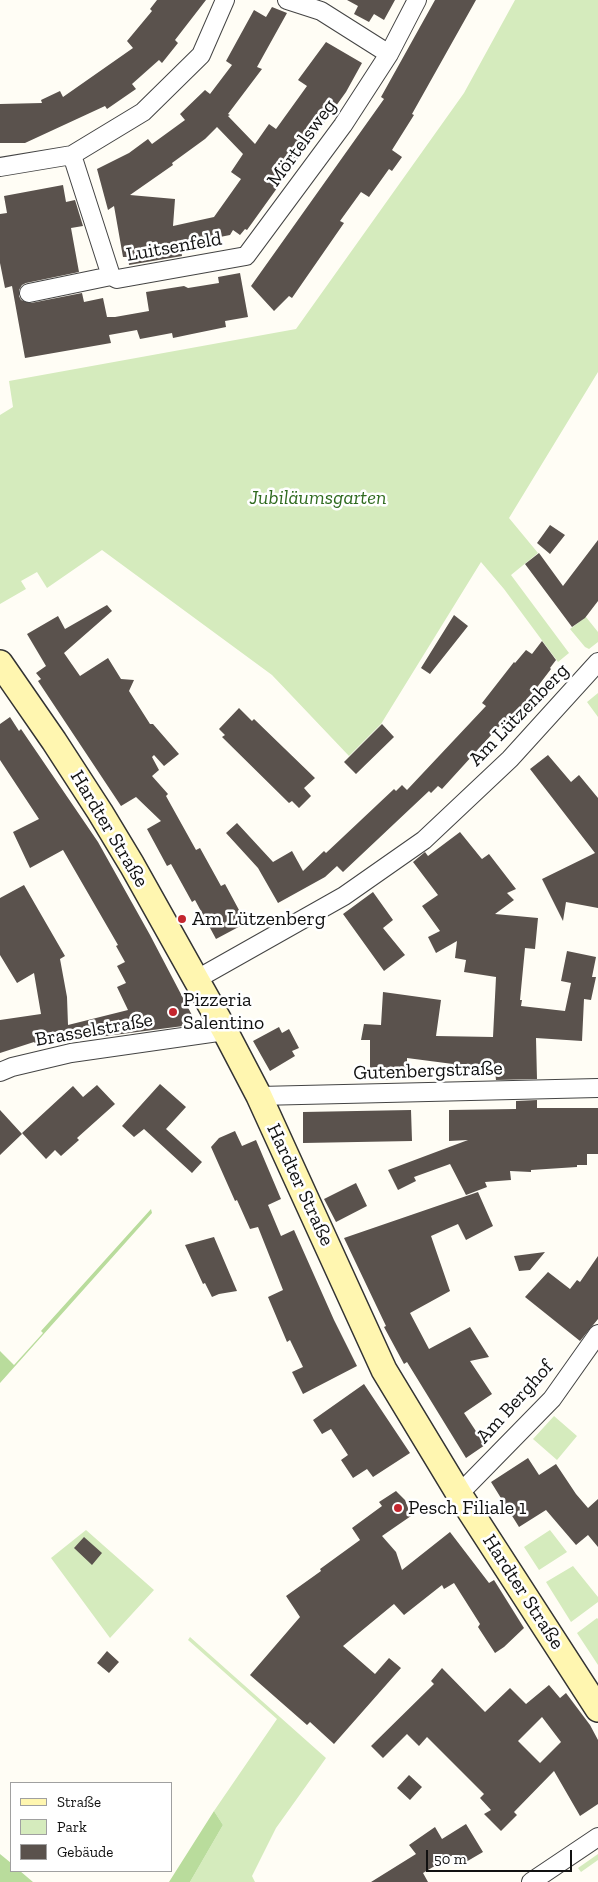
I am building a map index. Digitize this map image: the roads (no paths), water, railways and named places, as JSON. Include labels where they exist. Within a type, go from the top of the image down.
[{"type":"main road","name":"Hardter Straße","points":[[0,663],[54,740],[100,812],[197,979],[259,1096],[384,1370],[459,1494],[598,1709]]},
{"type":"street","points":[[0,167],[72,155],[143,112],[201,55],[225,0]]},
{"type":"street","points":[[288,0],[321,11],[389,54]]},
{"type":"street","name":"Mörtelsweg","points":[[246,256],[343,125],[389,54],[417,0]]},
{"type":"street","name":"Luitsenfeld","points":[[72,155],[111,276]]},
{"type":"street","name":"Luitsenfeld","points":[[29,293],[111,276],[117,278],[246,256]]},
{"type":"street","name":"Am Lützenberg","points":[[197,979],[344,896],[424,840],[510,759],[598,662]]},
{"type":"street","name":"Brasselstraße","points":[[0,1072],[12,1067],[70,1053],[225,1031]]},
{"type":"street","name":"Gutenbergstraße","points":[[259,1096],[598,1088]]},
{"type":"street","name":"Am Berghof","points":[[459,1494],[552,1399],[598,1334]]},
{"type":"street","points":[[531,1882],[598,1837]]},
{"type":"place","name":"Am Lützenberg","points":[[182,919]]},
{"type":"place","name":"Pizzeria Salentino","points":[[173,1012]]},
{"type":"place","name":"Pesch Filiale 1","points":[[398,1508]]},
{"type":"park label","name":"Jubiläumsgarten","points":[[318,498]]}]
